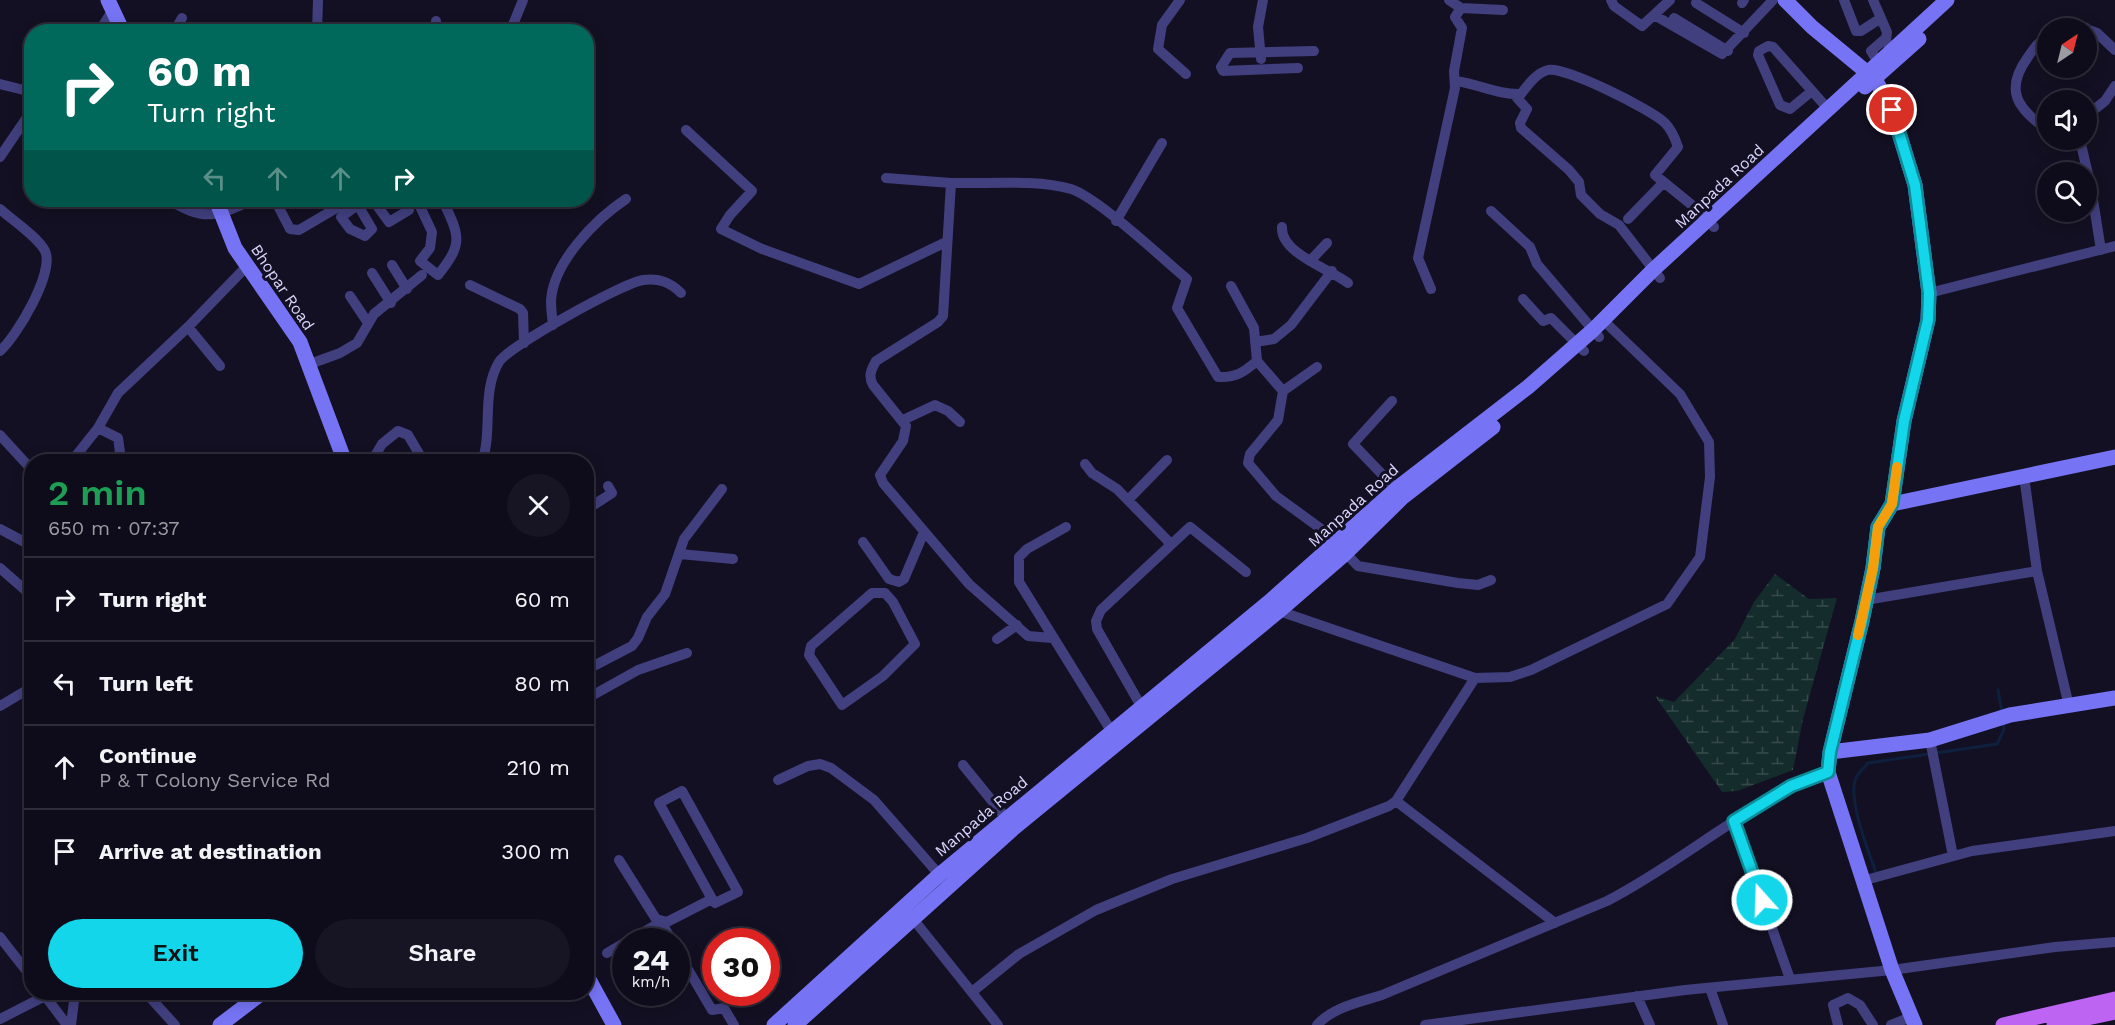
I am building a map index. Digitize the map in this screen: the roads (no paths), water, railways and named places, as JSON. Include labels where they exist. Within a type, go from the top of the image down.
[{"type":"main road","points":[[2003,1025],[2115,999]]},
{"type":"main road","points":[[2054,1025],[2082,1022],[2115,1012]]},
{"type":"street","points":[[317,24],[318,0]]},
{"type":"street","points":[[513,24],[523,0]]},
{"type":"street","points":[[1180,0],[1162,25],[1158,49],[1186,74]]},
{"type":"street","points":[[1263,0],[1257,27],[1259,53],[1264,73]]},
{"type":"street","points":[[1449,0],[1503,10]]},
{"type":"street","points":[[1611,0],[1614,6],[1640,25],[1644,25],[1670,0]]},
{"type":"street","points":[[1654,15],[1716,53],[1722,54],[1728,51],[1773,0]]},
{"type":"street","points":[[1785,0],[1812,27],[1876,71],[1892,110],[1915,185],[1929,293],[1928,320],[1904,421],[1892,504],[1878,527],[1866,600],[1830,752],[1828,772],[1892,970],[1913,1021],[1891,1025]]},
{"type":"street","points":[[1844,0],[1856,31],[1860,31],[1881,18]]},
{"type":"street","points":[[1873,0],[1887,32],[1888,44]]},
{"type":"street","name":"Manpada Road","points":[[1817,126],[1829,110],[1876,71],[1888,44],[1927,25],[1947,0]]},
{"type":"street","name":"Manpada Road","points":[[774,1025],[1010,823],[1275,606],[1342,548],[1400,493],[1531,391],[1601,329],[1656,274],[1876,71],[1927,25],[1960,0]]},
{"type":"street","points":[[1696,3],[1744,33]]},
{"type":"street","points":[[1431,289],[1418,258],[1428,204],[1449,127],[1456,81],[1454,71],[1462,28],[1455,16],[1461,4]]},
{"type":"street","points":[[102,24],[110,5]]},
{"type":"street","points":[[110,5],[119,24]]},
{"type":"street","points":[[179,24],[182,18]]},
{"type":"street","points":[[1674,18],[1728,51]]},
{"type":"street","points":[[2097,33],[2115,50]]},
{"type":"street","points":[[2037,44],[2017,73],[2015,91],[2027,116],[2037,123]]},
{"type":"street","points":[[1812,91],[1790,109],[1779,105],[1758,55],[1759,51],[1768,46],[1773,47],[1829,110]]},
{"type":"street","points":[[1298,68],[1264,73],[1221,69],[1223,60],[1230,53],[1314,51]]},
{"type":"street","points":[[1656,274],[1619,225],[1600,214],[1581,195],[1579,182],[1569,170],[1521,128],[1520,123],[1527,109],[1517,98],[1535,77],[1548,70],[1559,70],[1587,80],[1662,120],[1678,147],[1656,173],[1656,178],[1711,224]]},
{"type":"street","points":[[1456,81],[1478,84],[1497,92],[1521,94]]},
{"type":"street","points":[[0,83],[24,90]]},
{"type":"street","points":[[2097,107],[2105,101],[2115,86]]},
{"type":"street","points":[[0,157],[24,122]]},
{"type":"street","points":[[686,130],[752,191],[730,215],[721,229],[762,249],[859,284],[946,242]]},
{"type":"street","points":[[1116,221],[1162,143]]},
{"type":"street","points":[[2082,150],[2101,250]]},
{"type":"street","points":[[886,178],[951,183],[1060,186],[1074,190],[1187,279],[1178,308],[1218,377],[1232,377],[1245,372],[1257,361]]},
{"type":"street","points":[[951,183],[943,316],[939,322],[876,361],[871,370],[870,379],[873,385],[903,420],[906,432],[903,441],[880,475],[883,483],[969,584],[1028,636],[1052,638]]},
{"type":"street","points":[[1628,219],[1663,183]]},
{"type":"street","points":[[553,325],[551,301],[555,282],[564,264],[597,221],[626,199]]},
{"type":"street","points":[[181,207],[207,216],[223,213],[236,207]]},
{"type":"street","name":"Bhopar Road","points":[[220,207],[236,248],[292,329],[310,364],[342,454]]},
{"type":"street","points":[[278,207],[293,231],[341,207]]},
{"type":"street","points":[[378,207],[388,222],[408,210],[406,207]]},
{"type":"street","points":[[420,207],[432,232],[429,248],[420,261],[438,275],[457,247],[454,219],[446,207]]},
{"type":"street","points":[[0,209],[43,248],[47,260],[34,298],[19,329],[0,351]]},
{"type":"street","points":[[1275,606],[1475,678],[1510,677],[1532,670],[1667,604],[1700,557],[1710,477],[1708,442],[1680,394],[1601,329],[1537,264],[1530,248],[1491,210]]},
{"type":"street","points":[[1282,227],[1283,238],[1288,244],[1310,261],[1348,283]]},
{"type":"street","points":[[1310,261],[1327,243]]},
{"type":"street","points":[[1929,293],[2115,246]]},
{"type":"street","points":[[392,265],[407,289]]},
{"type":"street","points":[[77,454],[98,428],[118,393],[188,327],[247,266]]},
{"type":"street","points":[[1255,342],[1274,339],[1291,325],[1332,272]]},
{"type":"street","points":[[372,273],[391,303]]},
{"type":"street","points":[[310,364],[350,349],[357,343],[374,314],[391,303],[423,275]]},
{"type":"street","points":[[485,454],[491,391],[500,361],[553,325],[627,285],[642,280],[663,280],[681,292]]},
{"type":"street","points":[[470,285],[520,309],[523,313],[524,343]]},
{"type":"street","points":[[1231,285],[1254,328],[1257,361],[1283,391]]},
{"type":"street","points":[[350,296],[368,323]]},
{"type":"street","points":[[1523,299],[1544,321],[1551,318],[1580,348]]},
{"type":"street","points":[[188,327],[220,366]]},
{"type":"street","points":[[1317,367],[1283,391],[1278,420],[1250,454],[1248,463],[1276,496],[1342,548],[1358,566],[1458,583],[1478,585],[1491,580]]},
{"type":"street","points":[[1392,401],[1353,444],[1400,493]]},
{"type":"street","points":[[903,420],[935,405],[948,411],[960,422]]},
{"type":"street","points":[[98,428],[118,438],[119,454]]},
{"type":"street","points":[[376,454],[378,448],[398,431],[408,435],[419,454]]},
{"type":"street","points":[[0,435],[24,461]]},
{"type":"street","points":[[1892,504],[2115,457]]},
{"type":"street","points":[[1128,500],[1167,460]]},
{"type":"street","points":[[1085,464],[1092,473],[1117,489],[1170,543]]},
{"type":"street","points":[[2024,476],[2037,571],[2069,706]]},
{"type":"street","points":[[594,505],[612,493],[608,486]]},
{"type":"street","points":[[594,666],[632,646],[647,617],[665,594],[684,539],[723,489]]},
{"type":"street","points":[[1066,527],[1027,549],[1019,557],[1020,582],[1052,638],[1116,738]]},
{"type":"street","points":[[1146,713],[1097,629],[1096,621],[1101,610],[1170,543],[1192,527],[1246,572]]},
{"type":"street","points":[[0,529],[24,542]]},
{"type":"street","points":[[863,542],[890,579],[898,582],[904,579],[924,532]]},
{"type":"street","points":[[680,554],[733,558]]},
{"type":"street","points":[[0,568],[24,589]]},
{"type":"street","points":[[1866,600],[2037,571]]},
{"type":"street","points":[[872,593],[885,593],[915,644],[883,676],[842,705],[809,655],[812,646],[872,593]]},
{"type":"street","points":[[997,639],[1017,625]]},
{"type":"street","points":[[594,695],[638,670],[687,653]]},
{"type":"street","points":[[972,992],[1019,954],[1096,910],[1172,879],[1307,838],[1389,806],[1396,801],[1475,678]]},
{"type":"street","points":[[3,701],[24,691]]},
{"type":"street","points":[[1830,752],[1930,740],[2002,718],[2115,698]]},
{"type":"street","points":[[1930,740],[1953,856]]},
{"type":"street","points":[[778,780],[808,766],[820,764],[831,768],[874,800],[944,880]]},
{"type":"street","points":[[963,765],[1010,823]]},
{"type":"street","points":[[1317,1025],[1323,1018],[1344,1007],[1382,995],[1555,923],[1641,883],[1791,786],[1828,772]]},
{"type":"street","points":[[682,791],[738,892],[715,903],[712,899],[659,803],[682,791]]},
{"type":"street","points":[[1396,801],[1555,923]]},
{"type":"street","points":[[1734,821],[1790,979]]},
{"type":"street","points":[[1862,881],[1972,850],[2115,831]]},
{"type":"street","points":[[619,860],[656,919],[665,928]]},
{"type":"street","points":[[650,928],[712,899]]},
{"type":"street","points":[[908,912],[998,1025]]},
{"type":"street","name":"Manpada Road","points":[[795,1025],[908,912]]},
{"type":"street","points":[[0,937],[24,968]]},
{"type":"street","points":[[1425,1025],[1637,996],[1892,970],[2055,947],[2115,942]]},
{"type":"street","points":[[606,953],[612,950]]},
{"type":"street","points":[[690,973],[712,1010],[724,1008],[734,1025]]},
{"type":"street","points":[[1710,988],[1724,1025]]},
{"type":"street","points":[[594,989],[614,1025]]},
{"type":"street","points":[[1637,996],[1650,1025]]},
{"type":"street","points":[[1838,1025],[1833,1005],[1848,998],[1860,1005],[1873,1025]]},
{"type":"street","points":[[0,1019],[33,1000]]},
{"type":"street","points":[[49,1000],[69,1025]]},
{"type":"street","points":[[69,1025],[74,1000]]},
{"type":"street","points":[[152,1000],[175,1025]]},
{"type":"street","points":[[220,1025],[253,1000]]},
{"type":"waterway","points":[[1998,690],[2002,712]]},
{"type":"waterway","points":[[1876,873],[1860,826],[1854,799],[1854,787],[1860,772],[1868,763],[1997,744],[2004,730],[2003,722]]}]
